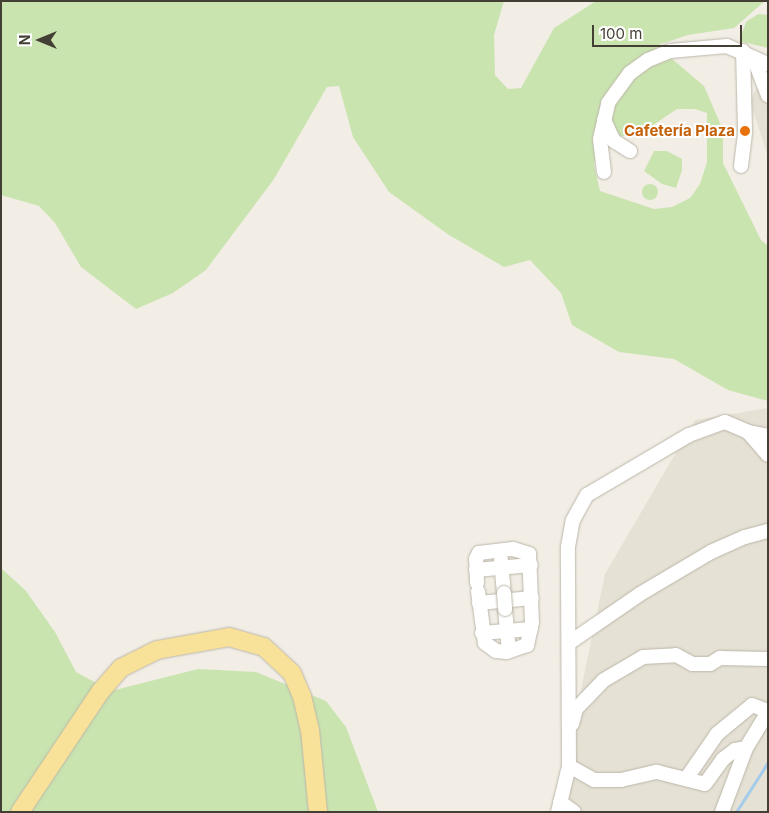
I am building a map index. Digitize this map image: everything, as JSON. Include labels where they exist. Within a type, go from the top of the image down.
[{"type":"main road","points":[[20,812],[100,692],[121,668],[158,650],[229,637],[256,643],[273,653],[295,678],[310,730],[318,812]]},
{"type":"street","points":[[604,172],[600,139],[604,119],[617,90],[630,73],[648,60],[670,51],[727,46],[768,64]]},
{"type":"street","points":[[749,55],[768,95]]},
{"type":"street","points":[[741,166],[749,55]]},
{"type":"street","points":[[604,119],[614,141],[630,151]]},
{"type":"street","points":[[574,812],[559,807],[569,766],[568,547],[573,520],[587,495],[689,434],[725,422],[748,432],[768,436]]},
{"type":"street","points":[[748,432],[768,455]]},
{"type":"street","points":[[569,643],[640,594],[711,552],[745,536],[768,531]]},
{"type":"street","points":[[522,549],[529,554],[531,565],[531,629],[527,644],[509,652],[490,649],[482,633],[477,587],[479,553],[522,549]]},
{"type":"street","points":[[500,550],[509,652]]},
{"type":"street","points":[[477,587],[502,568],[531,565]]},
{"type":"street","points":[[477,587],[532,598]]},
{"type":"street","points":[[482,633],[531,629]]},
{"type":"street","points":[[569,737],[576,710],[604,680],[643,657],[676,655],[692,664],[710,664],[720,658],[768,659]]},
{"type":"street","points":[[686,779],[718,734],[752,705],[768,711],[746,748],[722,812]]},
{"type":"street","points":[[569,766],[594,780],[621,780],[657,772],[705,784],[723,759],[735,750],[746,748]]},
{"type":"shaded area","points":[[768,65],[768,157],[750,101]]},
{"type":"shaded area","points":[[768,408],[768,812],[577,812],[559,796],[605,574],[695,420]]},
{"type":"green space","points":[[1,1],[504,1],[494,35],[495,75],[508,89],[521,88],[554,28],[596,1],[765,1],[734,28],[688,35],[658,45],[656,50],[658,55],[671,58],[704,86],[723,130],[723,163],[761,240],[768,246],[768,401],[728,390],[674,359],[619,352],[572,325],[561,293],[530,260],[504,267],[449,235],[389,192],[353,137],[339,86],[327,87],[274,179],[206,270],[173,293],[136,309],[81,267],[55,223],[39,206],[1,195]],"holes":[[[677,109],[695,109],[707,113],[707,162],[700,184],[690,198],[672,207],[654,209],[600,191],[594,165],[604,120],[621,136],[637,136]]]},
{"type":"green space","points":[[758,14],[768,15],[768,48],[739,41],[746,22]]},
{"type":"green space","points":[[654,151],[667,151],[682,159],[682,170],[676,188],[662,184],[644,171]]},
{"type":"green space","points":[[647,184],[653,184],[658,189],[656,198],[647,200],[642,195],[642,189]]},
{"type":"green space","points":[[1,568],[26,591],[55,632],[76,672],[111,691],[198,669],[256,672],[326,701],[346,727],[378,812],[1,812]]},
{"type":"waterway","points":[[736,812],[768,762]]},
{"type":"place","name":"Cafetería Plaza","points":[[745,131]]}]
